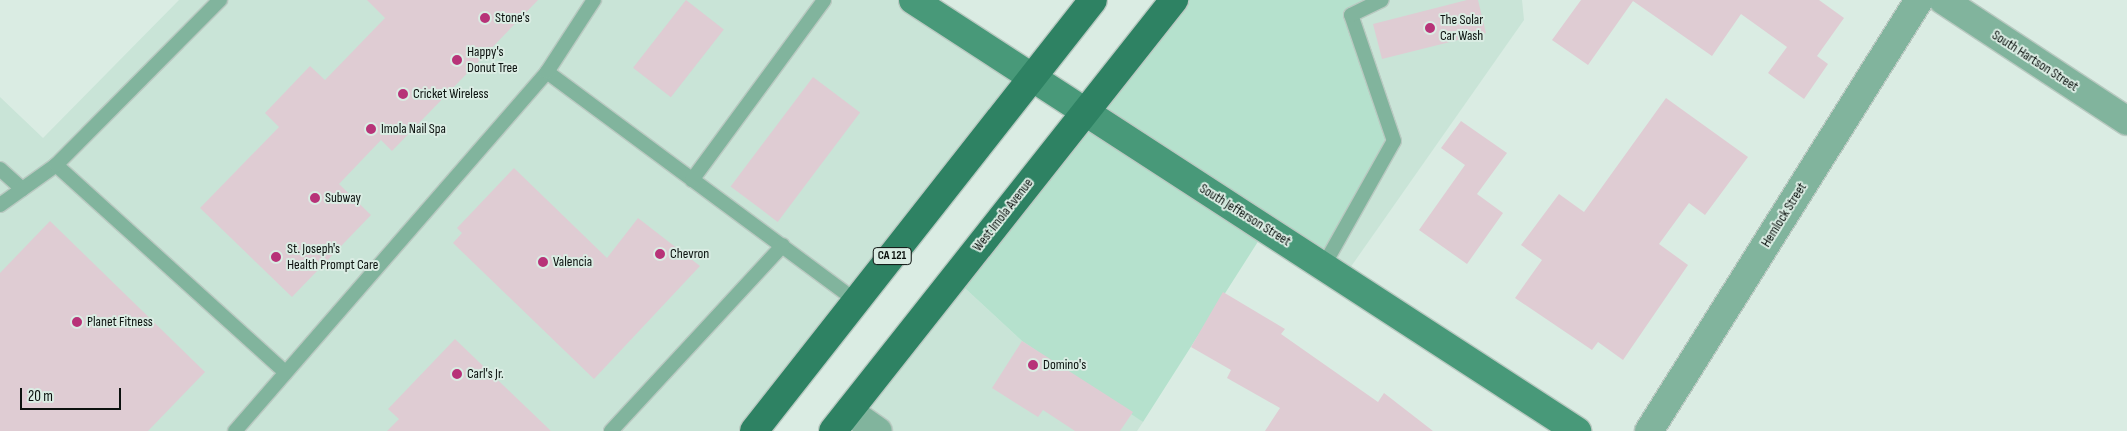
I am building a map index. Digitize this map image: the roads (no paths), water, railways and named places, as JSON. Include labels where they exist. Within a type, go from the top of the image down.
[{"type":"main road","name":"CA 121","points":[[754,431],[1093,0]]},
{"type":"main road","name":"West Imola Avenue","points":[[841,421],[1174,0]]},
{"type":"street","name":"South Jefferson Street","points":[[913,0],[1029,80],[1324,265],[1577,431]]},
{"type":"street","name":"Hemlock Street","points":[[1649,431],[1919,0]]},
{"type":"street","name":"South Hartson Street","points":[[1943,0],[2127,121]]},
{"type":"street","points":[[841,421],[878,431]]},
{"type":"lane","points":[[0,205],[56,165],[220,0]]},
{"type":"lane","points":[[236,431],[285,372],[547,72],[594,0]]},
{"type":"lane","points":[[692,180],[824,0]]},
{"type":"lane","points":[[1324,265],[1394,141],[1351,15],[1382,0]]},
{"type":"lane","points":[[547,72],[783,245],[856,301]]},
{"type":"lane","points":[[56,165],[285,372]]},
{"type":"lane","points":[[0,170],[22,189]]},
{"type":"lane","points":[[611,431],[783,245]]},
{"type":"place","name":"Stone's","points":[[485,18]]},
{"type":"place","name":"The Solar Car Wash","points":[[1430,28]]},
{"type":"place","name":"Happy's Donut Tree","points":[[457,60]]},
{"type":"place","name":"Cricket Wireless","points":[[403,94]]},
{"type":"place","name":"Imola Nail Spa","points":[[371,129]]},
{"type":"place","name":"Subway","points":[[315,198]]},
{"type":"place","name":"Chevron","points":[[660,254]]},
{"type":"place","name":"St. Joseph's Health Prompt Care","points":[[276,257]]},
{"type":"place","name":"Valencia","points":[[543,262]]},
{"type":"place","name":"Planet Fitness","points":[[77,322]]},
{"type":"place","name":"Domino's","points":[[1033,365]]},
{"type":"place","name":"Carl's Jr.","points":[[457,374]]}]
